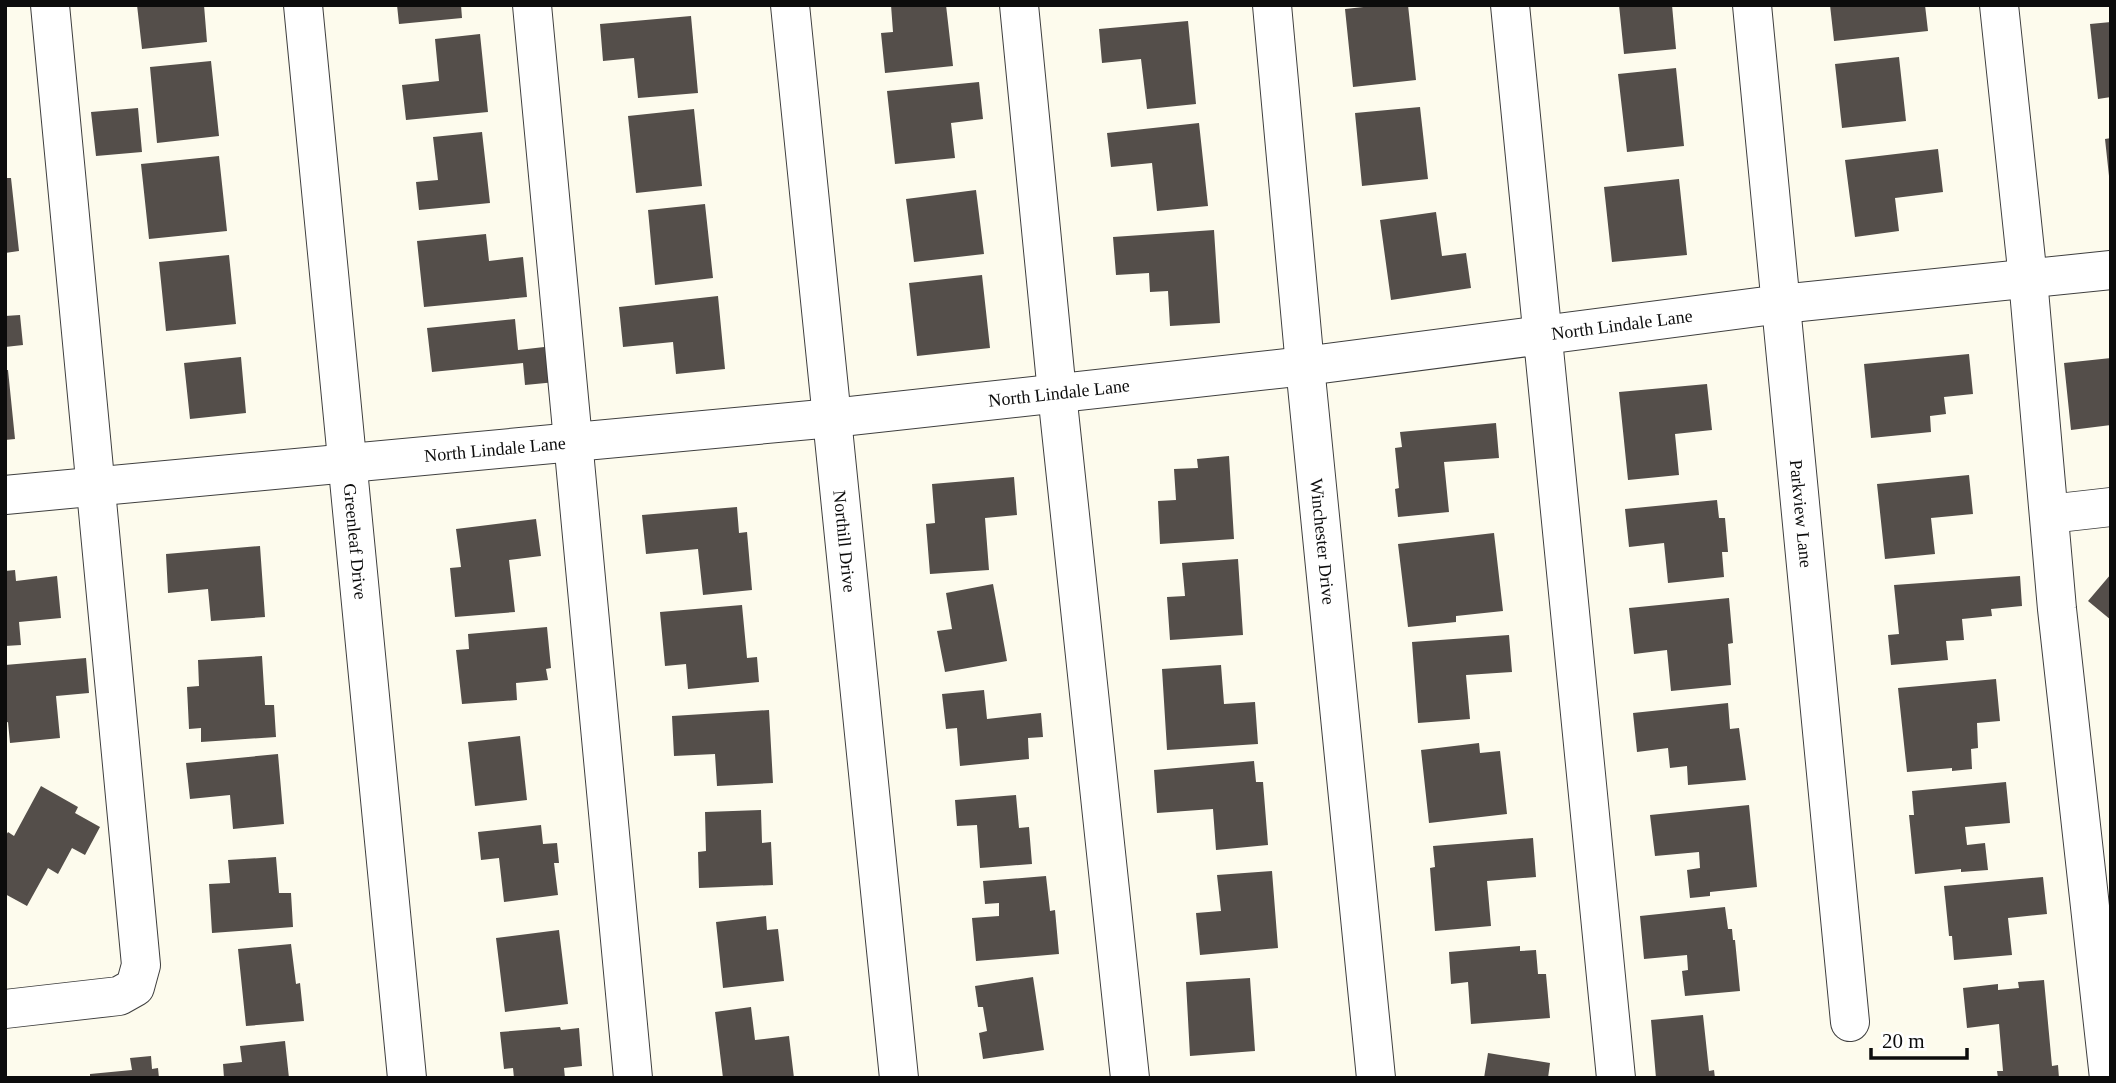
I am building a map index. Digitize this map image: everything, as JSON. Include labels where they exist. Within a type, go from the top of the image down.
[{"type":"street","points":[[5,1009],[120,996],[135,987],[141,965],[50,5]]},
{"type":"street","name":"Greenleaf Drive","points":[[303,5],[407,1078]]},
{"type":"street","points":[[532,5],[633,1078]]},
{"type":"street","name":"Northill Drive","points":[[790,5],[899,1078]]},
{"type":"street","points":[[1019,5],[1057,393],[1130,1078]]},
{"type":"street","name":"Winchester Drive","points":[[1272,5],[1376,1078]]},
{"type":"street","points":[[1510,5],[1616,1078]]},
{"type":"street","name":"Parkview Lane","points":[[1752,5],[1850,1022]]},
{"type":"street","points":[[1999,5],[2028,278],[2060,636],[2109,1078]]},
{"type":"street","name":"North Lindale Lane","points":[[5,495],[832,418],[1305,366],[1781,304],[2111,270]]},
{"type":"street","points":[[2049,514],[2111,507]]},
{"type":"building","points":[[137,5],[204,5],[207,42],[142,49]]},
{"type":"building","points":[[397,5],[461,5],[462,18],[399,24]]},
{"type":"building","points":[[891,5],[946,5],[953,66],[885,73],[881,33],[893,32]]},
{"type":"building","points":[[1408,5],[1416,80],[1353,87],[1345,9]]},
{"type":"building","points":[[1619,5],[1672,5],[1676,49],[1624,54]]},
{"type":"building","points":[[1830,5],[1925,5],[1928,31],[1834,41]]},
{"type":"building","points":[[691,16],[698,93],[638,98],[634,58],[603,61],[600,24]]},
{"type":"building","points":[[1188,21],[1196,104],[1147,109],[1141,59],[1102,63],[1099,29]]},
{"type":"building","points":[[2111,22],[2111,97],[2098,99],[2090,24]]},
{"type":"building","points":[[480,34],[488,112],[406,120],[402,85],[439,81],[435,39]]},
{"type":"building","points":[[1899,57],[1906,121],[1842,128],[1835,64]]},
{"type":"building","points":[[211,61],[219,136],[157,143],[150,67]]},
{"type":"building","points":[[1676,68],[1684,146],[1627,152],[1618,74]]},
{"type":"building","points":[[979,82],[983,119],[951,123],[955,158],[895,164],[887,91]]},
{"type":"building","points":[[1420,107],[1428,179],[1362,186],[1355,113]]},
{"type":"building","points":[[138,108],[142,152],[96,156],[91,112]]},
{"type":"building","points":[[694,109],[702,186],[636,193],[628,116]]},
{"type":"building","points":[[1199,123],[1208,206],[1157,211],[1152,163],[1111,167],[1107,133]]},
{"type":"building","points":[[482,132],[490,203],[419,210],[416,182],[438,180],[433,137]]},
{"type":"building","points":[[2111,138],[2111,176],[2109,176],[2105,139]]},
{"type":"building","points":[[1938,149],[1943,192],[1895,198],[1899,231],[1855,237],[1845,160]]},
{"type":"building","points":[[219,156],[227,231],[149,239],[141,164]]},
{"type":"building","points":[[5,178],[11,178],[19,251],[5,253]]},
{"type":"building","points":[[1679,179],[1687,255],[1612,262],[1604,187]]},
{"type":"building","points":[[976,190],[984,254],[914,262],[906,199]]},
{"type":"building","points":[[705,204],[713,278],[655,285],[648,210]]},
{"type":"building","points":[[1436,212],[1442,256],[1466,253],[1471,288],[1391,300],[1380,220]]},
{"type":"building","points":[[1214,230],[1220,323],[1170,326],[1168,291],[1150,292],[1149,273],[1116,275],[1113,237]]},
{"type":"building","points":[[486,234],[489,261],[523,257],[527,297],[424,307],[417,241]]},
{"type":"building","points":[[229,255],[236,324],[166,331],[159,262]]},
{"type":"building","points":[[982,275],[990,348],[917,356],[909,283]]},
{"type":"building","points":[[718,296],[725,369],[676,374],[673,342],[623,347],[619,307]]},
{"type":"building","points":[[20,315],[23,345],[5,347],[5,316]]},
{"type":"building","points":[[515,319],[518,350],[553,346],[556,382],[525,385],[523,363],[432,372],[427,328]]},
{"type":"building","points":[[1969,354],[1973,394],[1944,397],[1946,414],[1930,416],[1931,432],[1871,438],[1864,364]]},
{"type":"building","points":[[241,357],[246,413],[190,419],[184,363]]},
{"type":"building","points":[[2111,358],[2111,425],[2071,430],[2064,363]]},
{"type":"building","points":[[5,370],[8,370],[15,439],[5,440]]},
{"type":"building","points":[[1707,384],[1712,430],[1675,434],[1679,475],[1628,480],[1619,392]]},
{"type":"building","points":[[1496,423],[1499,458],[1444,462],[1449,512],[1398,517],[1395,489],[1399,488],[1395,448],[1402,447],[1400,432]]},
{"type":"building","points":[[1229,456],[1234,539],[1160,544],[1158,501],[1176,500],[1174,469],[1198,468],[1197,459]]},
{"type":"building","points":[[1969,475],[1973,514],[1931,518],[1935,554],[1885,559],[1877,484]]},
{"type":"building","points":[[1014,477],[1017,515],[985,518],[989,570],[930,574],[926,524],[935,523],[932,484]]},
{"type":"building","points":[[1717,500],[1719,518],[1725,518],[1728,552],[1722,552],[1724,577],[1668,583],[1664,543],[1629,547],[1625,509]]},
{"type":"building","points":[[737,507],[739,533],[747,532],[752,590],[703,595],[698,549],[646,554],[642,515]]},
{"type":"building","points":[[536,519],[541,556],[509,560],[515,612],[455,617],[450,568],[461,567],[456,529]]},
{"type":"building","points":[[1494,533],[1503,611],[1456,616],[1456,622],[1408,627],[1398,544]]},
{"type":"building","points":[[260,546],[265,617],[211,621],[208,589],[168,593],[166,554]]},
{"type":"building","points":[[1238,559],[1243,635],[1170,640],[1167,597],[1185,596],[1182,563]]},
{"type":"building","points":[[15,570],[16,581],[57,576],[61,618],[19,622],[21,645],[5,646],[5,571]]},
{"type":"building","points":[[2111,574],[2111,620],[2088,601]]},
{"type":"building","points":[[2020,576],[2022,606],[1991,609],[1992,616],[1962,619],[1964,640],[1946,641],[1948,660],[1891,665],[1888,635],[1899,634],[1894,585]]},
{"type":"building","points":[[993,584],[1007,661],[945,672],[937,631],[952,629],[946,593]]},
{"type":"building","points":[[1729,598],[1733,643],[1728,644],[1731,685],[1671,691],[1667,650],[1634,654],[1629,608]]},
{"type":"building","points":[[742,605],[747,658],[757,657],[759,682],[688,689],[686,664],[665,666],[660,612]]},
{"type":"building","points":[[547,627],[551,668],[546,669],[548,680],[516,683],[517,700],[462,704],[456,650],[469,649],[468,634]]},
{"type":"building","points":[[1509,635],[1512,672],[1466,675],[1470,719],[1418,723],[1412,642]]},
{"type":"building","points":[[262,656],[265,705],[274,705],[276,737],[201,742],[201,728],[189,729],[187,687],[199,686],[198,660]]},
{"type":"building","points":[[86,658],[89,693],[56,696],[60,738],[10,743],[8,722],[5,723],[5,665]]},
{"type":"building","points":[[1221,665],[1224,704],[1255,702],[1258,744],[1167,750],[1162,669]]},
{"type":"building","points":[[1996,679],[2000,721],[1977,723],[1978,748],[1971,749],[1972,769],[1907,772],[1898,688]]},
{"type":"building","points":[[984,690],[987,719],[1041,713],[1043,737],[1028,738],[1029,759],[960,766],[957,728],[946,729],[942,694]]},
{"type":"building","points":[[1728,703],[1730,729],[1739,728],[1746,780],[1688,785],[1687,766],[1670,768],[1668,748],[1637,752],[1633,713]]},
{"type":"building","points":[[769,710],[773,783],[717,786],[715,754],[674,756],[672,716]]},
{"type":"building","points":[[520,736],[527,800],[475,806],[468,742]]},
{"type":"building","points":[[1479,743],[1480,753],[1500,751],[1507,814],[1429,823],[1421,750]]},
{"type":"building","points":[[278,754],[284,824],[233,829],[230,795],[190,799],[186,763]]},
{"type":"building","points":[[1254,761],[1256,782],[1263,782],[1268,845],[1216,850],[1213,809],[1157,813],[1154,770]]},
{"type":"building","points":[[2006,782],[2010,823],[1965,827],[1967,845],[1985,843],[1988,870],[1961,872],[1961,869],[1915,874],[1909,815],[1914,815],[1912,791]]},
{"type":"building","points":[[41,786],[78,807],[75,813],[100,827],[85,855],[72,848],[58,874],[48,868],[27,906],[5,894],[5,837],[8,832],[14,836]]},
{"type":"building","points":[[1016,795],[1019,828],[1029,827],[1032,864],[980,868],[977,825],[957,826],[955,800]]},
{"type":"building","points":[[1749,805],[1757,887],[1710,892],[1710,896],[1690,898],[1687,870],[1700,868],[1699,852],[1655,856],[1650,815]]},
{"type":"building","points":[[761,810],[762,843],[771,842],[773,885],[699,888],[698,852],[706,851],[705,812]]},
{"type":"building","points":[[541,825],[543,844],[557,843],[559,863],[554,863],[558,895],[504,902],[499,858],[481,860],[478,832]]},
{"type":"building","points":[[1533,838],[1536,877],[1487,881],[1491,926],[1435,931],[1430,868],[1435,867],[1433,846]]},
{"type":"building","points":[[276,857],[279,893],[291,893],[293,927],[212,933],[209,884],[230,883],[228,860]]},
{"type":"building","points":[[1272,871],[1278,948],[1200,955],[1196,913],[1221,911],[1217,875]]},
{"type":"building","points":[[1046,876],[1050,911],[1055,910],[1059,954],[976,961],[972,918],[999,916],[999,903],[985,904],[983,881]]},
{"type":"building","points":[[2043,877],[2047,914],[2008,918],[2012,955],[1954,960],[1944,886]]},
{"type":"building","points":[[1725,907],[1728,929],[1732,929],[1735,940],[1740,991],[1685,996],[1682,971],[1688,970],[1687,955],[1644,959],[1640,916]]},
{"type":"building","points":[[766,916],[767,930],[778,929],[784,981],[723,988],[716,922]]},
{"type":"building","points":[[559,930],[568,1004],[505,1012],[496,938]]},
{"type":"building","points":[[291,944],[296,984],[300,983],[304,1021],[246,1026],[238,949]]},
{"type":"building","points":[[1520,946],[1520,951],[1536,950],[1538,974],[1546,974],[1550,1018],[1471,1024],[1468,982],[1451,984],[1449,952]]},
{"type":"building","points":[[1033,977],[1044,1050],[983,1059],[979,1033],[987,1031],[983,1007],[978,1007],[975,986]]},
{"type":"building","points":[[1250,978],[1255,1051],[1190,1056],[1186,982]]},
{"type":"building","points":[[2044,980],[2052,1066],[2058,1065],[2059,1078],[1998,1078],[1997,1071],[2003,1071],[1999,1024],[1967,1028],[1963,988],[1998,984],[1998,990],[2019,988],[2018,982]]},
{"type":"building","points":[[751,1007],[755,1040],[789,1036],[794,1078],[723,1078],[715,1012]]},
{"type":"building","points":[[1703,1015],[1709,1071],[1714,1070],[1715,1078],[1656,1078],[1651,1020]]},
{"type":"building","points":[[560,1027],[561,1030],[579,1028],[582,1066],[564,1068],[565,1078],[514,1078],[513,1068],[504,1069],[500,1032]]},
{"type":"building","points":[[285,1041],[289,1078],[224,1078],[223,1064],[242,1062],[240,1046]]},
{"type":"building","points":[[1488,1053],[1550,1063],[1548,1078],[1484,1078]]},
{"type":"building","points":[[151,1056],[152,1069],[158,1068],[159,1078],[90,1078],[90,1074],[132,1070],[130,1058]]}]
